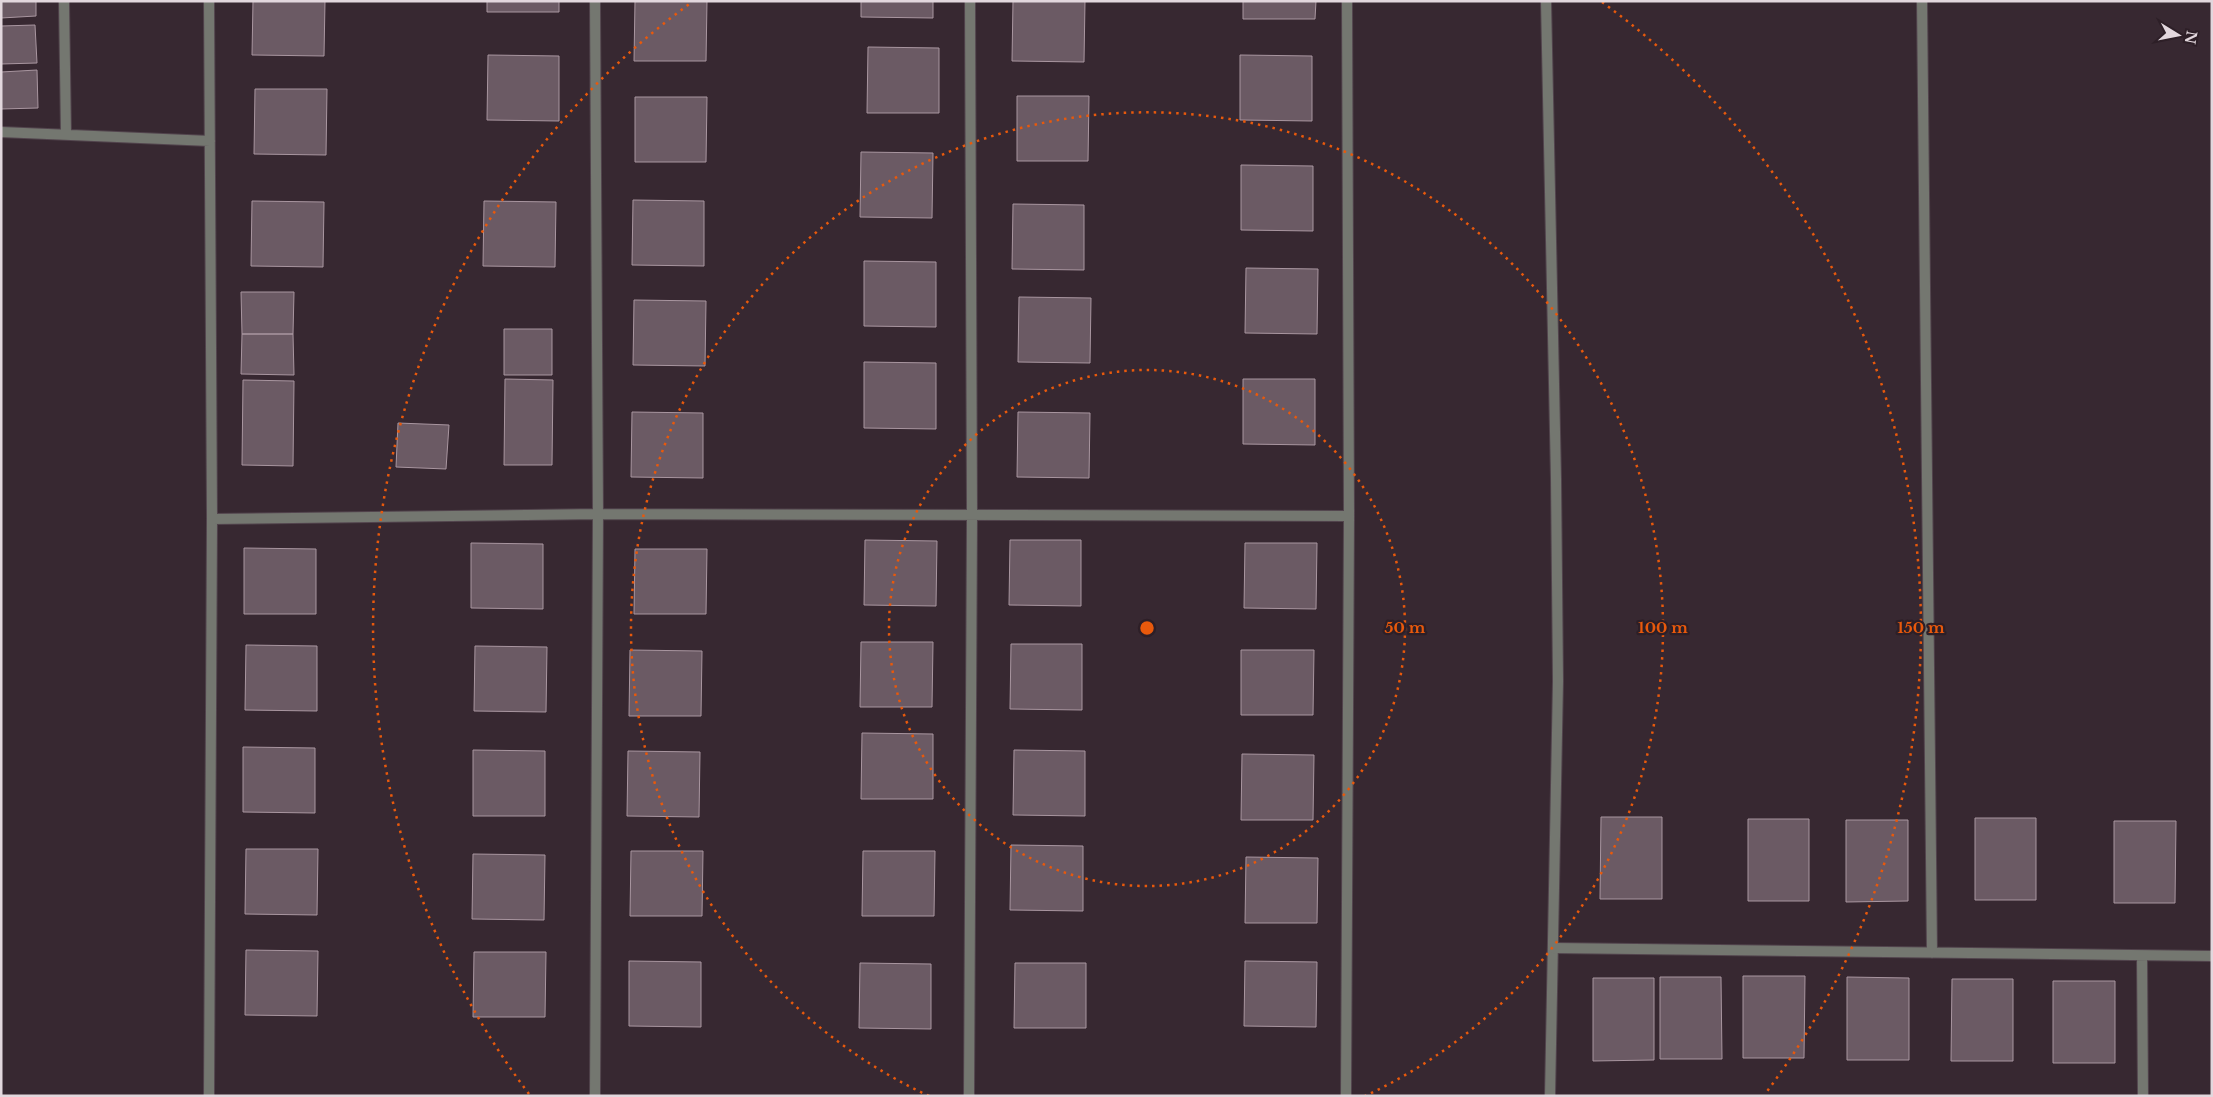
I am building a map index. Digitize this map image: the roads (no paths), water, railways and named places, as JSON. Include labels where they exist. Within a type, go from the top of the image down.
[{"type":"street","points":[[64,1],[66,135]]},
{"type":"street","points":[[209,1],[212,519],[209,1096]]},
{"type":"street","points":[[595,1],[598,514],[595,1096]]},
{"type":"street","points":[[969,1096],[972,516],[970,1]]},
{"type":"street","points":[[1346,1096],[1349,516],[1347,1]]},
{"type":"street","points":[[1546,1],[1552,238],[1558,662],[1550,1096]]},
{"type":"street","points":[[1922,1],[1932,953]]},
{"type":"street","points":[[1,132],[210,140]]},
{"type":"street","points":[[212,519],[598,514],[1349,516]]},
{"type":"street","points":[[1553,948],[2212,956]]},
{"type":"street","points":[[2142,956],[2143,1096]]}]
